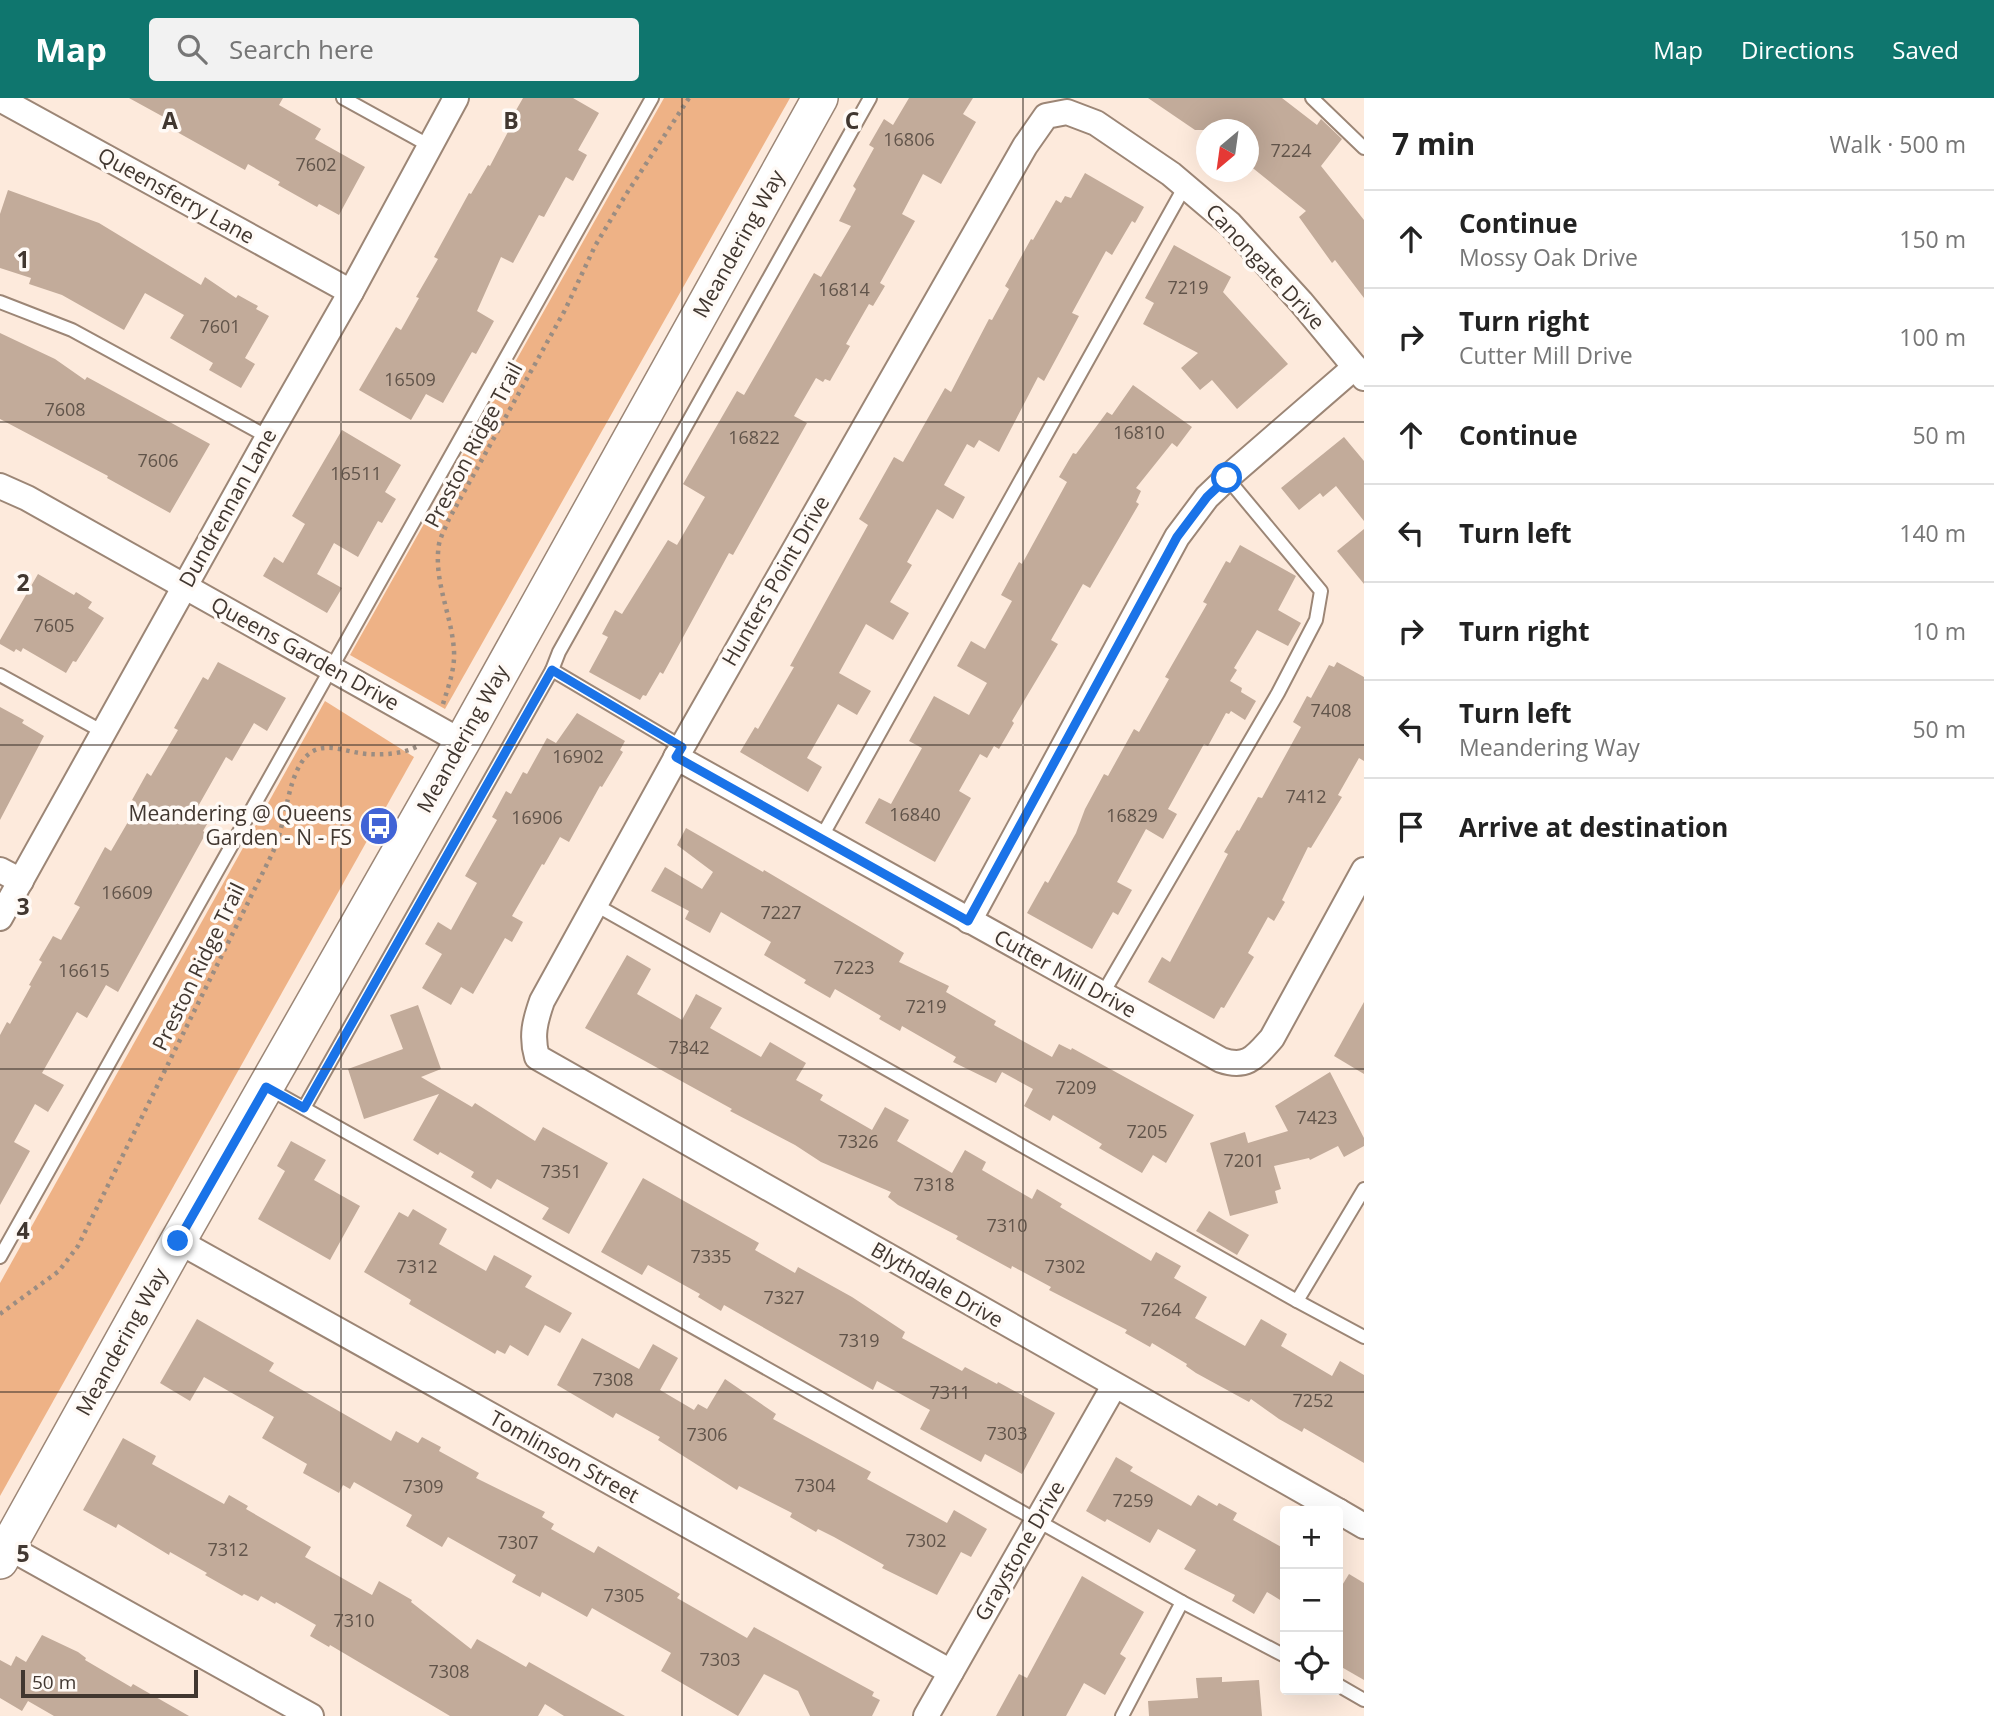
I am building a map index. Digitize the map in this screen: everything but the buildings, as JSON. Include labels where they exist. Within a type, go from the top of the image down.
[{"type":"street","name":"Dundrennan Lane","points":[[0,918],[10,876],[105,733],[456,98]]},
{"type":"street","name":"Meandering Way","points":[[4,1554],[266,1087],[447,734],[820,98]]},
{"type":"street","name":"Queensferry Lane","points":[[0,99],[351,292]]},
{"type":"street","name":"Canongate Drive","points":[[1046,116],[1067,112],[1096,123],[1171,174],[1230,224],[1301,302],[1360,373]]},
{"type":"street","name":"Hunters Point Drive","points":[[537,1057],[533,1041],[542,1001],[594,904],[1018,158],[1046,116]]},
{"type":"street","points":[[968,921],[1177,537],[1207,497],[1227,478],[1360,373]]},
{"type":"street","name":"Queens Garden Drive","points":[[0,486],[27,498],[447,734]]},
{"type":"street","name":"Cutter Mill Drive","points":[[679,752],[821,838],[968,921],[1221,1060],[1236,1065],[1253,1059],[1272,1038],[1364,870]]},
{"type":"street","name":"Blythdale Drive","points":[[537,1057],[1329,1506]]},
{"type":"street","name":"Tomlinson Street","points":[[178,1241],[951,1672]]},
{"type":"street","name":"Graystone Drive","points":[[926,1716],[1114,1385]]},
{"type":"street","name":"Blythdale Drive","points":[[1343,1514],[1364,1526]]},
{"type":"street","points":[[4,1554],[311,1716]]},
{"type":"lane","points":[[343,98],[430,146]]},
{"type":"lane","points":[[0,1257],[652,98]]},
{"type":"lane","points":[[304,1108],[552,670],[559,652],[870,98]]},
{"type":"lane","points":[[1312,98],[1364,148]]},
{"type":"lane","points":[[821,838],[1185,186]]},
{"type":"lane","points":[[0,302],[72,330],[268,437]]},
{"type":"lane","points":[[1102,995],[1278,693],[1316,620],[1321,591],[1227,478]]},
{"type":"lane","points":[[552,670],[679,752]]},
{"type":"lane","points":[[0,675],[105,733]]},
{"type":"lane","points":[[594,904],[1297,1301],[1364,1336]]},
{"type":"lane","points":[[266,1087],[1182,1602],[1280,1653]]},
{"type":"lane","points":[[1297,1301],[1364,1189]]},
{"type":"lane","points":[[1122,1716],[1182,1602]]},
{"type":"lane","points":[[1343,1688],[1364,1700]]},
{"type":"path","name":"Preston Ridge Trail","points":[[0,1314],[59,1271],[78,1246],[273,852],[282,830],[295,775],[306,754],[317,748],[331,747],[366,754],[398,753],[412,750],[424,742],[447,734],[441,711],[452,674],[454,653],[450,625],[440,590],[439,542],[449,519],[565,310],[595,246],[689,98]]},
{"type":"shaded area","points":[[664,98],[790,98],[445,709],[350,655]]},
{"type":"shaded area","points":[[325,701],[414,757],[0,1496],[0,1283]]},
{"type":"place","name":"Meandering @ Queens Garden - N - FS","points":[[379,826]]},
{"type":"route","points":[[178,1241],[266,1087],[304,1108],[552,670],[682,747],[676,757],[968,921],[1177,537],[1207,497],[1227,478]]}]
